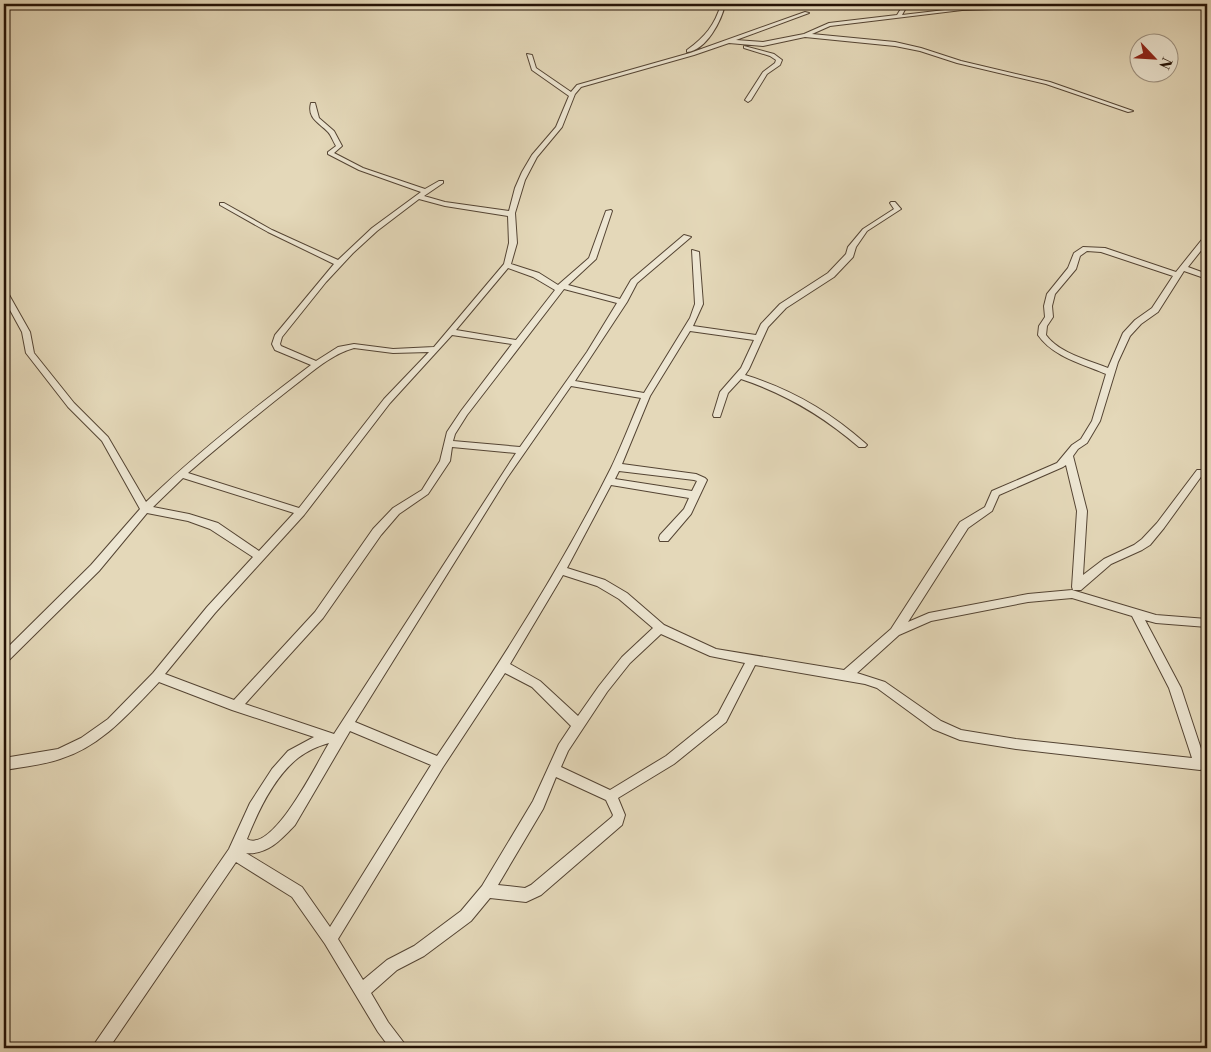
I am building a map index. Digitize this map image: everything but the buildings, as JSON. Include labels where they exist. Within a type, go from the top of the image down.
[{"type":"street","points":[[682,55],[714,32],[720,20],[723,4]]},
{"type":"street","points":[[898,17],[906,4]]},
{"type":"street","points":[[736,43],[763,44],[805,35],[830,25],[994,8]]},
{"type":"street","points":[[4,764],[59,754],[85,742],[112,722],[157,676],[211,610],[301,512],[387,401],[451,332],[507,265],[513,252],[515,238],[512,214],[521,181],[530,162],[555,133],[569,108],[571,96],[579,86],[726,41],[807,13]]},
{"type":"street","points":[[805,35],[895,44],[921,50],[960,62],[1048,83],[1130,111]]},
{"type":"street","points":[[726,41],[772,55],[779,60],[778,64],[765,74],[748,100]]},
{"type":"street","points":[[529,55],[534,69],[571,96]]},
{"type":"street","points":[[312,104],[312,114],[316,122],[330,130],[339,146],[330,153],[361,169],[426,192]]},
{"type":"street","points":[[317,364],[281,350],[276,344],[278,338],[339,263],[418,197],[441,182]]},
{"type":"street","points":[[418,197],[445,204],[512,214]]},
{"type":"street","points":[[718,415],[724,392],[733,380],[740,376],[751,358],[764,326],[783,306],[831,275],[843,263],[865,230],[898,210],[893,203]]},
{"type":"street","points":[[222,204],[270,231],[339,263]]},
{"type":"street","points":[[236,706],[319,615],[377,532],[396,510],[425,492],[445,461],[450,434],[464,413],[561,288],[592,259],[609,211]]},
{"type":"street","points":[[236,847],[259,847],[279,833],[290,821],[332,739],[347,724],[521,450],[623,302],[634,282],[687,237]]},
{"type":"street","points":[[847,675],[895,632],[964,525],[989,509],[995,492],[1060,465],[1092,432],[1110,372],[1126,335],[1138,322],[1155,310],[1177,275],[1207,239]]},
{"type":"street","points":[[1110,372],[1057,348],[1046,342],[1042,335],[1043,326],[1049,317],[1048,306],[1051,294],[1072,269],[1077,255],[1086,249],[1102,250],[1177,275]]},
{"type":"street","points":[[330,939],[439,763],[504,666],[561,570],[616,467],[646,396],[690,328],[699,304],[695,252]]},
{"type":"street","points":[[507,265],[543,278],[561,288],[623,302]]},
{"type":"street","points":[[1184,268],[1207,276]]},
{"type":"street","points":[[4,293],[23,325],[30,353],[71,405],[105,439],[145,509],[189,518],[214,526],[260,557]]},
{"type":"street","points":[[690,328],[759,338]]},
{"type":"street","points":[[451,332],[519,343]]},
{"type":"street","points":[[4,658],[95,568],[145,509],[181,474],[250,415],[317,364],[342,350],[354,346],[393,351],[436,349]]},
{"type":"street","points":[[740,376],[774,386],[803,400],[826,414],[862,445]]},
{"type":"street","points":[[568,383],[646,396]]},
{"type":"street","points":[[448,444],[521,450]]},
{"type":"street","points":[[1068,456],[1082,511],[1075,590]]},
{"type":"street","points":[[616,467],[700,478],[702,482],[688,511],[664,538]]},
{"type":"street","points":[[895,632],[929,617],[947,612],[1075,590],[1111,559],[1127,554],[1144,544],[1161,526],[1175,508],[1184,490],[1200,472]]},
{"type":"street","points":[[181,474],[301,512]]},
{"type":"street","points":[[608,481],[695,495]]},
{"type":"street","points":[[561,570],[601,583],[623,596],[660,628],[714,653],[847,675],[882,685],[937,725],[960,735],[1016,744],[1200,764],[1175,688],[1137,615]]},
{"type":"street","points":[[1075,590],[1137,615],[1156,619],[1207,623]]},
{"type":"street","points":[[362,991],[392,965],[419,950],[466,916],[488,891],[538,805],[563,748],[603,689],[626,660],[660,628]]},
{"type":"street","points":[[611,796],[670,760],[722,718],[752,660]]},
{"type":"street","points":[[504,666],[536,684],[579,726]]},
{"type":"street","points":[[157,676],[332,739]]},
{"type":"street","points":[[347,724],[439,763]]},
{"type":"street","points":[[100,1048],[236,847],[246,824],[274,777],[291,756],[304,747],[332,739]]},
{"type":"street","points":[[488,891],[506,894],[526,894],[536,890],[618,821],[620,815],[611,796],[554,770]]},
{"type":"street","points":[[236,847],[297,892],[330,939],[383,1027],[399,1048]]}]
